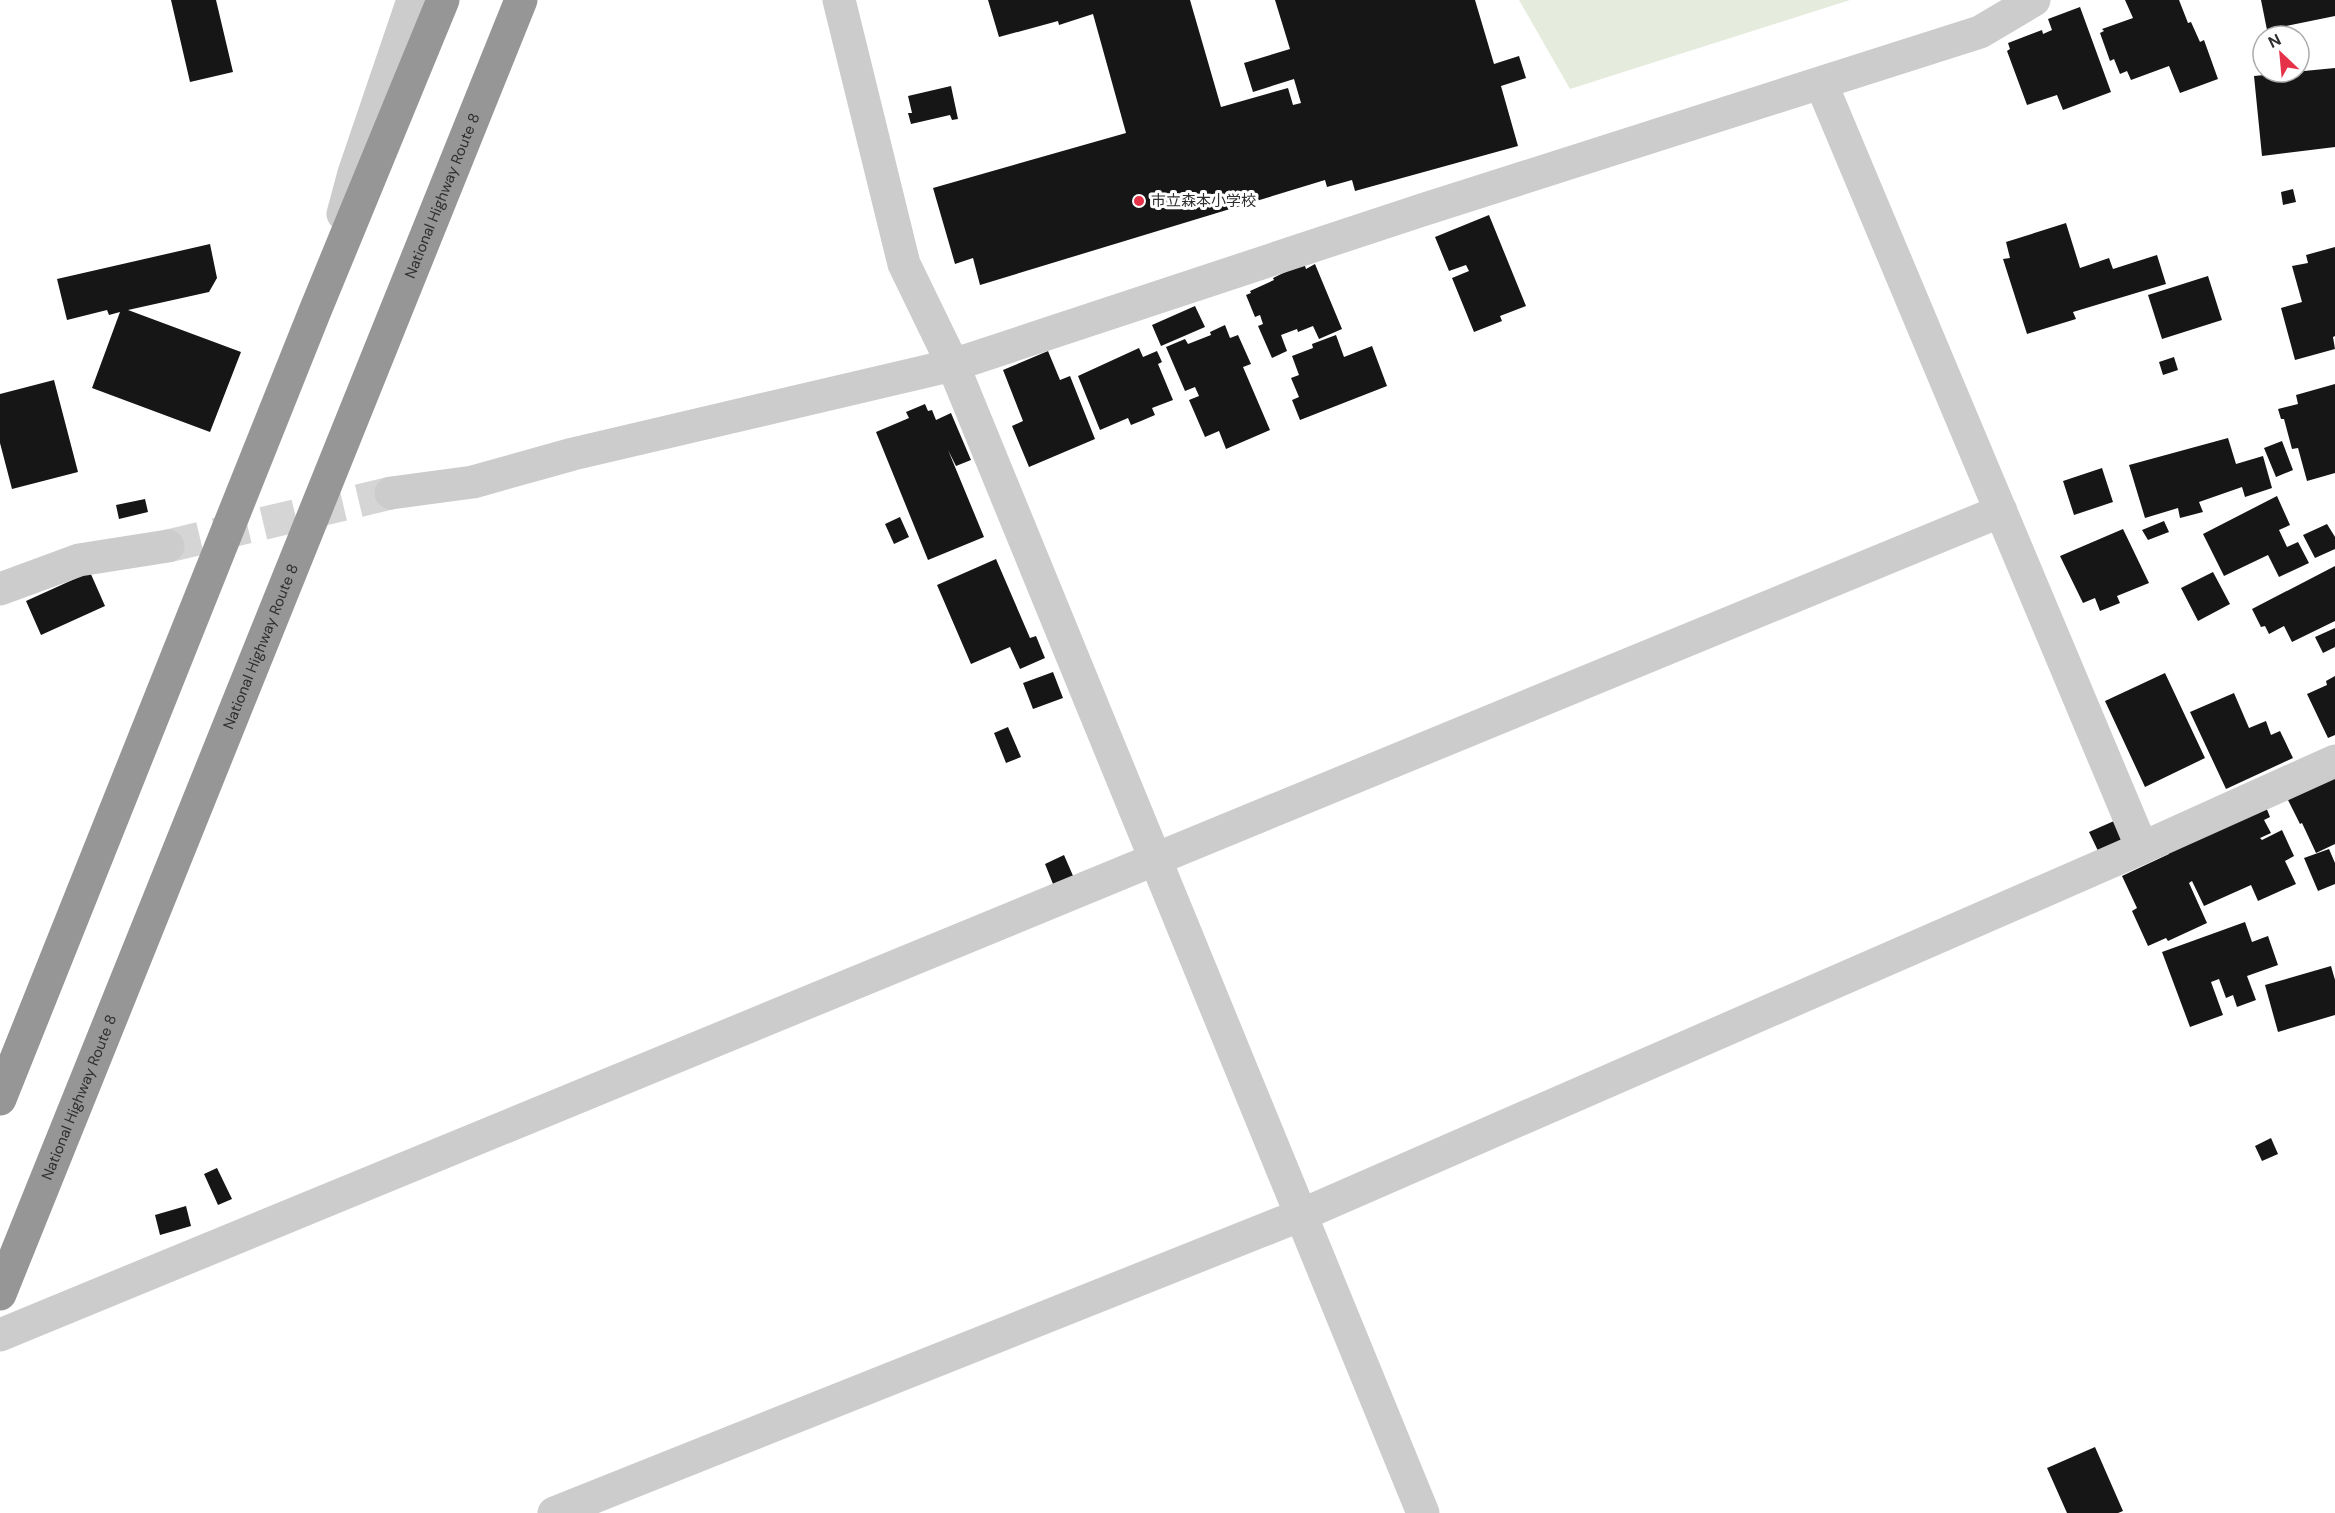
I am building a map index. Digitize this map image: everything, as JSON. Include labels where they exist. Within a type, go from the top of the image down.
[{"type":"highway","points":[[0,1099],[315,311],[443,0]]},
{"type":"highway","name":"National Highway Route 8","points":[[0,1294],[521,0]]},
{"type":"street","points":[[315,311],[354,173],[414,0]]},
{"type":"street","points":[[839,0],[904,264],[953,365],[1423,1513]]},
{"type":"street","points":[[391,493],[473,482],[573,454],[953,365],[1422,210],[1980,32],[2034,0]]},
{"type":"street","points":[[1821,83],[2142,848]]},
{"type":"street","points":[[0,1335],[2001,511]]},
{"type":"street","points":[[0,589],[79,560],[168,546]]},
{"type":"street","points":[[554,1513],[1301,1215],[2142,848],[2335,761]]},
{"type":"green space","points":[[1519,0],[1850,0],[1570,89]]},
{"type":"building","points":[[171,0],[216,0],[233,72],[190,82]]},
{"type":"building","points":[[988,0],[1190,0],[1221,107],[1288,88],[1293,105],[1301,103],[1294,79],[1253,92],[1244,63],[1290,49],[1275,0],[1475,0],[1494,64],[1519,56],[1526,78],[1501,86],[1518,146],[1355,191],[1352,180],[1327,187],[1325,180],[980,285],[973,258],[955,264],[933,188],[1126,133],[1093,14],[1059,25],[1058,21],[999,37]]},
{"type":"building","points":[[2125,0],[2179,0],[2188,23],[2191,22],[2200,42],[2204,40],[2218,79],[2180,93],[2169,66],[2131,80],[2127,71],[2120,74],[2114,59],[2110,61],[2100,33],[2104,31],[2102,29],[2133,18]]},
{"type":"building","points":[[2261,0],[2335,0],[2335,16],[2296,24],[2266,24]]},
{"type":"building","points":[[2080,7],[2111,92],[2063,110],[2057,95],[2027,105],[2007,51],[2010,49],[2008,43],[2042,30],[2043,34],[2052,30],[2048,19]]},
{"type":"building","points":[[2335,68],[2335,147],[2262,156],[2255,84],[2311,84],[2311,70]]},
{"type":"building","points":[[951,86],[958,119],[952,120],[950,115],[911,124],[908,113],[912,113],[908,96]]},
{"type":"building","points":[[2293,189],[2296,202],[2283,205],[2281,192]]},
{"type":"building","points":[[1489,215],[1526,306],[1500,316],[1502,321],[1474,332],[1452,278],[1469,271],[1466,265],[1449,271],[1435,237]]},
{"type":"building","points":[[2066,223],[2080,268],[2109,258],[2113,269],[2157,255],[2166,284],[2073,312],[2076,319],[2027,334],[2003,259],[2010,258],[2006,242]]},
{"type":"building","points":[[210,244],[217,278],[209,292],[128,310],[241,352],[210,432],[92,388],[120,312],[109,315],[107,310],[67,320],[57,279]]},
{"type":"building","points":[[2335,247],[2335,336],[2333,337],[2335,349],[2295,360],[2281,308],[2302,302],[2292,266],[2308,263],[2306,255]]},
{"type":"building","points":[[1304,263],[1306,269],[1315,264],[1342,329],[1319,339],[1313,326],[1281,335],[1287,351],[1272,358],[1258,326],[1263,324],[1260,315],[1255,317],[1246,295],[1274,280],[1273,278]]},
{"type":"building","points":[[2208,276],[2222,320],[2162,339],[2148,295]]},
{"type":"building","points":[[1195,306],[1205,327],[1161,346],[1152,325]]},
{"type":"building","points":[[1225,325],[1230,338],[1238,335],[1251,364],[1243,367],[1270,430],[1226,449],[1219,431],[1205,437],[1189,400],[1199,396],[1195,387],[1185,391],[1166,347],[1185,339],[1188,344],[1211,335],[1210,332]]},
{"type":"building","points":[[1336,335],[1344,357],[1372,346],[1387,386],[1300,420],[1292,400],[1299,397],[1291,378],[1299,375],[1292,356],[1313,348],[1312,344]]},
{"type":"building","points":[[1139,348],[1143,357],[1157,351],[1162,362],[1158,364],[1173,400],[1152,408],[1155,415],[1141,421],[1131,425],[1128,418],[1100,430],[1078,376]]},
{"type":"building","points":[[1048,351],[1060,380],[1070,376],[1095,439],[1029,467],[1012,426],[1023,421],[1003,370]]},
{"type":"building","points":[[2174,357],[2178,370],[2163,375],[2159,362]]},
{"type":"building","points":[[54,380],[78,472],[12,489],[0,443],[0,394]]},
{"type":"building","points":[[2335,384],[2335,473],[2307,481],[2298,448],[2292,449],[2284,419],[2281,419],[2278,409],[2298,404],[2296,395]]},
{"type":"building","points":[[925,404],[928,411],[932,410],[936,420],[951,413],[971,460],[956,466],[948,450],[984,537],[928,560],[876,432],[909,418],[906,412]]},
{"type":"building","points":[[2228,438],[2236,464],[2263,456],[2272,488],[2245,497],[2242,487],[2199,502],[2203,512],[2180,518],[2178,508],[2145,518],[2129,465]]},
{"type":"building","points":[[2282,441],[2293,470],[2276,477],[2264,448]]},
{"type":"building","points":[[2102,468],[2113,502],[2074,515],[2063,481]]},
{"type":"building","points":[[2277,496],[2290,525],[2279,530],[2287,547],[2298,542],[2309,563],[2279,577],[2268,555],[2224,576],[2203,534]]},
{"type":"building","points":[[145,499],[148,512],[119,519],[116,505]]},
{"type":"building","points":[[900,517],[909,537],[894,544],[885,524]]},
{"type":"building","points":[[2164,521],[2169,532],[2148,540],[2142,530]]},
{"type":"building","points":[[2327,524],[2335,537],[2335,549],[2315,558],[2303,535]]},
{"type":"building","points":[[2123,529],[2149,583],[2117,596],[2120,603],[2100,611],[2095,598],[2083,603],[2060,556]]},
{"type":"building","points":[[996,559],[1030,638],[1036,636],[1045,658],[1020,669],[1010,647],[971,664],[937,585]]},
{"type":"building","points":[[2335,566],[2335,621],[2292,642],[2284,626],[2269,634],[2265,626],[2261,627],[2252,609]]},
{"type":"building","points":[[90,572],[105,606],[41,635],[26,601]]},
{"type":"building","points":[[2213,572],[2230,604],[2198,621],[2181,588]]},
{"type":"building","points":[[2335,628],[2335,647],[2323,653],[2315,637]]},
{"type":"building","points":[[1053,672],[1063,698],[1033,709],[1023,683]]},
{"type":"building","points":[[2165,673],[2205,758],[2145,787],[2105,701]]},
{"type":"building","points":[[2335,676],[2335,735],[2328,738],[2307,694],[2327,685],[2326,681]]},
{"type":"building","points":[[2234,693],[2249,728],[2266,721],[2271,735],[2280,731],[2293,758],[2226,789],[2190,712]]},
{"type":"building","points":[[1008,727],[1021,757],[1006,763],[994,733]]},
{"type":"building","points":[[2335,778],[2335,844],[2316,853],[2287,798]]},
{"type":"building","points":[[2266,807],[2270,817],[2264,820],[2271,833],[2260,838],[2262,840],[2282,830],[2294,856],[2285,861],[2296,884],[2258,901],[2251,885],[2204,906],[2192,881],[2189,883],[2207,923],[2168,941],[2166,938],[2148,946],[2132,911],[2137,908],[2122,876]]},
{"type":"building","points":[[2114,821],[2124,844],[2100,855],[2089,832]]},
{"type":"building","points":[[2329,849],[2335,863],[2335,884],[2318,891],[2304,858]]},
{"type":"building","points":[[1064,855],[1077,885],[1057,894],[1045,864]]},
{"type":"building","points":[[2245,922],[2252,942],[2268,936],[2278,965],[2247,976],[2256,1000],[2237,1007],[2233,995],[2226,998],[2219,979],[2211,982],[2223,1015],[2190,1027],[2162,952]]},
{"type":"building","points":[[2331,966],[2335,980],[2335,1015],[2278,1032],[2265,985]]},
{"type":"building","points":[[2271,1138],[2278,1154],[2262,1161],[2255,1146]]},
{"type":"building","points":[[217,1168],[232,1199],[218,1205],[204,1174]]},
{"type":"building","points":[[186,1206],[191,1226],[160,1235],[155,1215]]},
{"type":"building","points":[[2095,1447],[2123,1511],[2118,1513],[2067,1513],[2047,1468]]},
{"type":"tunnel","points":[[168,546],[391,493]]},
{"type":"place","name":"市立森本小学校","points":[[1139,201]]}]
